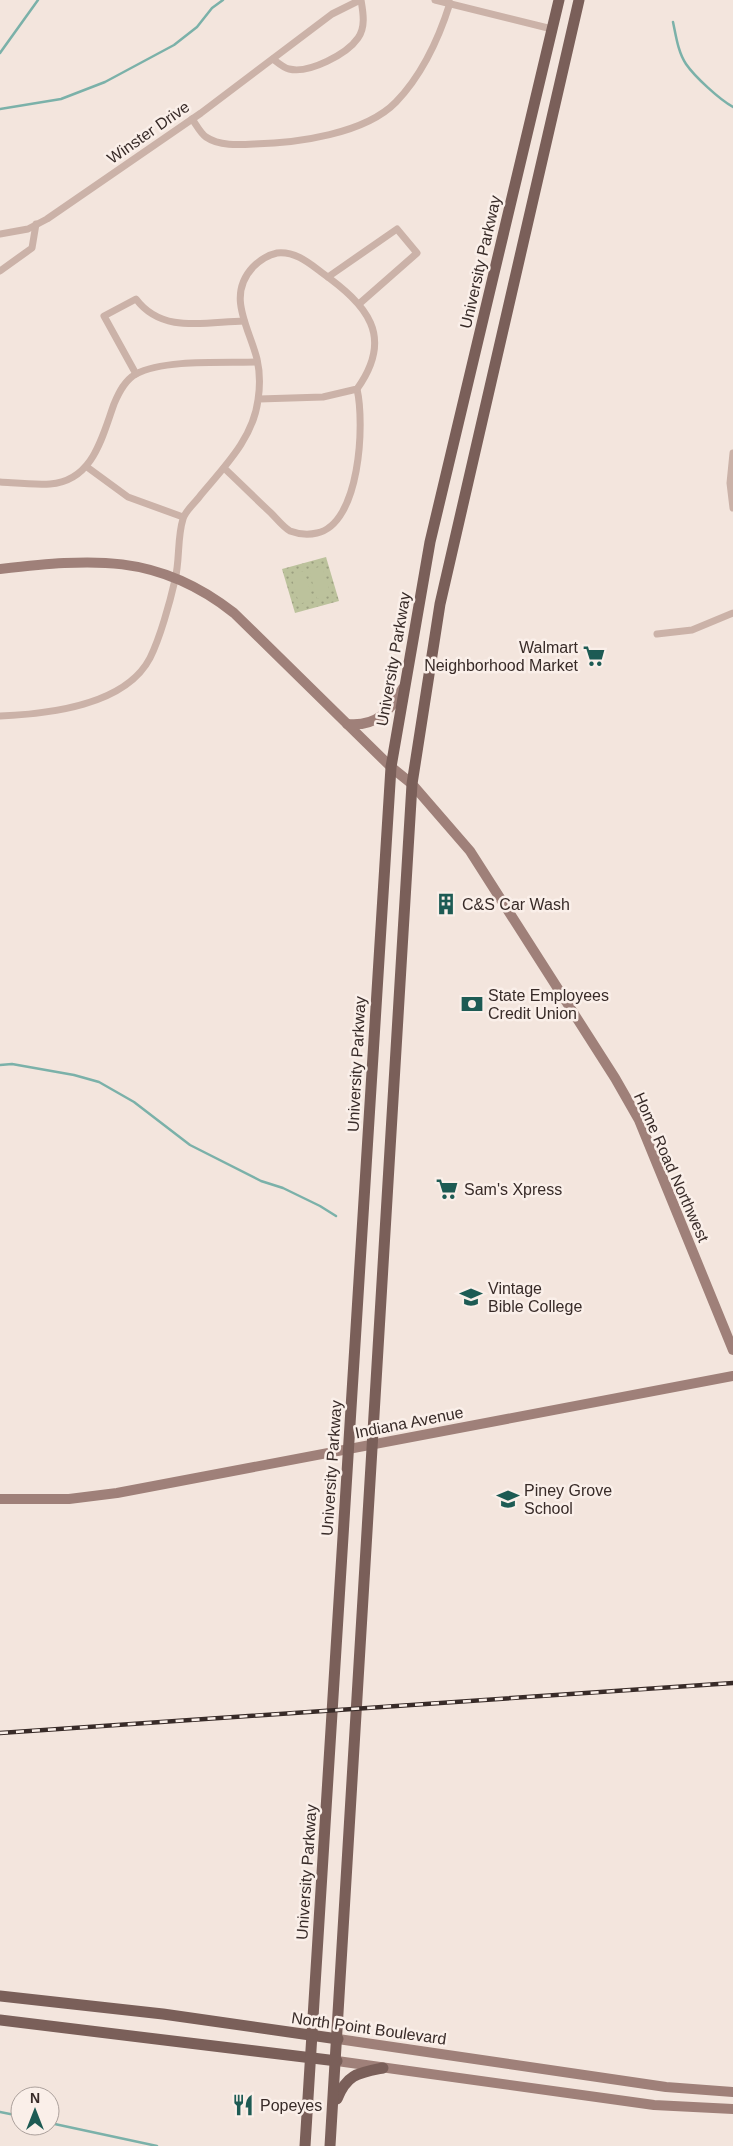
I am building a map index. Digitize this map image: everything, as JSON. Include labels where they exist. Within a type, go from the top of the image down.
[{"type":"main road","name":"University Parkway","points":[[305,2146],[391,767],[430,542],[559,0]]},
{"type":"main road","points":[[330,2146],[337,2061],[362,1601],[412,784],[440,604],[579,0]]},
{"type":"main road","name":"Home Road Northwest","points":[[0,570],[98,561],[131,565],[176,578],[211,595],[234,613],[391,767],[412,784],[470,851],[634,1111],[733,1350]]},
{"type":"main road","points":[[347,724],[365,725],[373,722],[395,702],[404,688]]},
{"type":"main road","name":"Indiana Avenue","points":[[0,1499],[69,1499],[117,1493],[733,1376]]},
{"type":"main road","name":"North Point Boulevard","points":[[0,1996],[163,2014],[646,2084],[733,2092]]},
{"type":"main road","points":[[0,2020],[337,2061],[654,2105],[733,2109]]},
{"type":"main road","points":[[333,2108],[346,2081],[364,2072],[383,2068]]},
{"type":"street","name":"Winster Drive","points":[[0,234],[28,229],[36,224],[192,119],[332,14],[361,0],[364,22],[358,38],[345,50],[310,70],[288,69],[273,59]]},
{"type":"street","points":[[435,0],[552,29]]},
{"type":"street","points":[[192,119],[205,136],[222,143],[255,144],[290,143],[322,137],[379,116],[396,102],[415,78],[442,29],[450,3]]},
{"type":"street","points":[[0,271],[32,248],[36,224]]},
{"type":"street","points":[[328,277],[397,228],[417,253],[359,304]]},
{"type":"street","points":[[0,716],[56,712],[105,696],[126,686],[149,659],[176,578],[183,517],[224,468],[246,438],[259,399],[257,362],[239,302],[244,279],[259,261],[265,257],[276,253],[292,255],[349,292],[359,304],[372,328],[375,347],[372,366],[357,389],[361,422],[358,457],[347,502],[340,516],[330,528],[312,534],[289,530],[224,468]]},
{"type":"street","points":[[136,374],[104,316],[136,299],[149,314],[164,321],[176,323],[244,321]]},
{"type":"street","points":[[0,482],[50,484],[70,478],[87,466],[96,453],[117,395],[123,384],[136,374],[155,367],[176,364],[257,362]]},
{"type":"street","points":[[259,399],[323,398],[357,389]]},
{"type":"street","points":[[733,453],[730,483],[733,508]]},
{"type":"street","points":[[87,466],[128,497],[183,517]]},
{"type":"street","points":[[657,634],[692,630],[733,613]]},
{"type":"green space","points":[[326,557],[339,601],[295,613],[282,569]]},
{"type":"green space","points":[[322,566],[331,595],[317,599],[309,570]]},
{"type":"green space","points":[[304,571],[313,600],[299,604],[291,575]]},
{"type":"waterway","points":[[0,53],[38,0]]},
{"type":"waterway","points":[[0,109],[61,99],[105,82],[174,45],[197,27],[212,8],[223,0]]},
{"type":"waterway","points":[[673,22],[679,49],[686,64],[721,99],[733,107]]},
{"type":"waterway","points":[[0,1065],[12,1064],[74,1075],[99,1082],[134,1102],[190,1145],[261,1181],[283,1188],[336,1216]]},
{"type":"waterway","points":[[0,2112],[10,2114]]},
{"type":"waterway","points":[[60,2125],[157,2146]]},
{"type":"railway","points":[[0,1733],[733,1683]]},
{"type":"place","name":"Walmart Neighborhood Market","points":[[594,656]]},
{"type":"place","name":"C&S Car Wash","points":[[446,904]]},
{"type":"place","name":"State Employees Credit Union","points":[[472,1004]]},
{"type":"place","name":"Sam's Xpress","points":[[447,1189]]},
{"type":"place","name":"Vintage Bible College","points":[[471,1297]]},
{"type":"place","name":"Piney Grove School","points":[[508,1499]]},
{"type":"place","name":"Popeyes","points":[[243,2105]]}]
